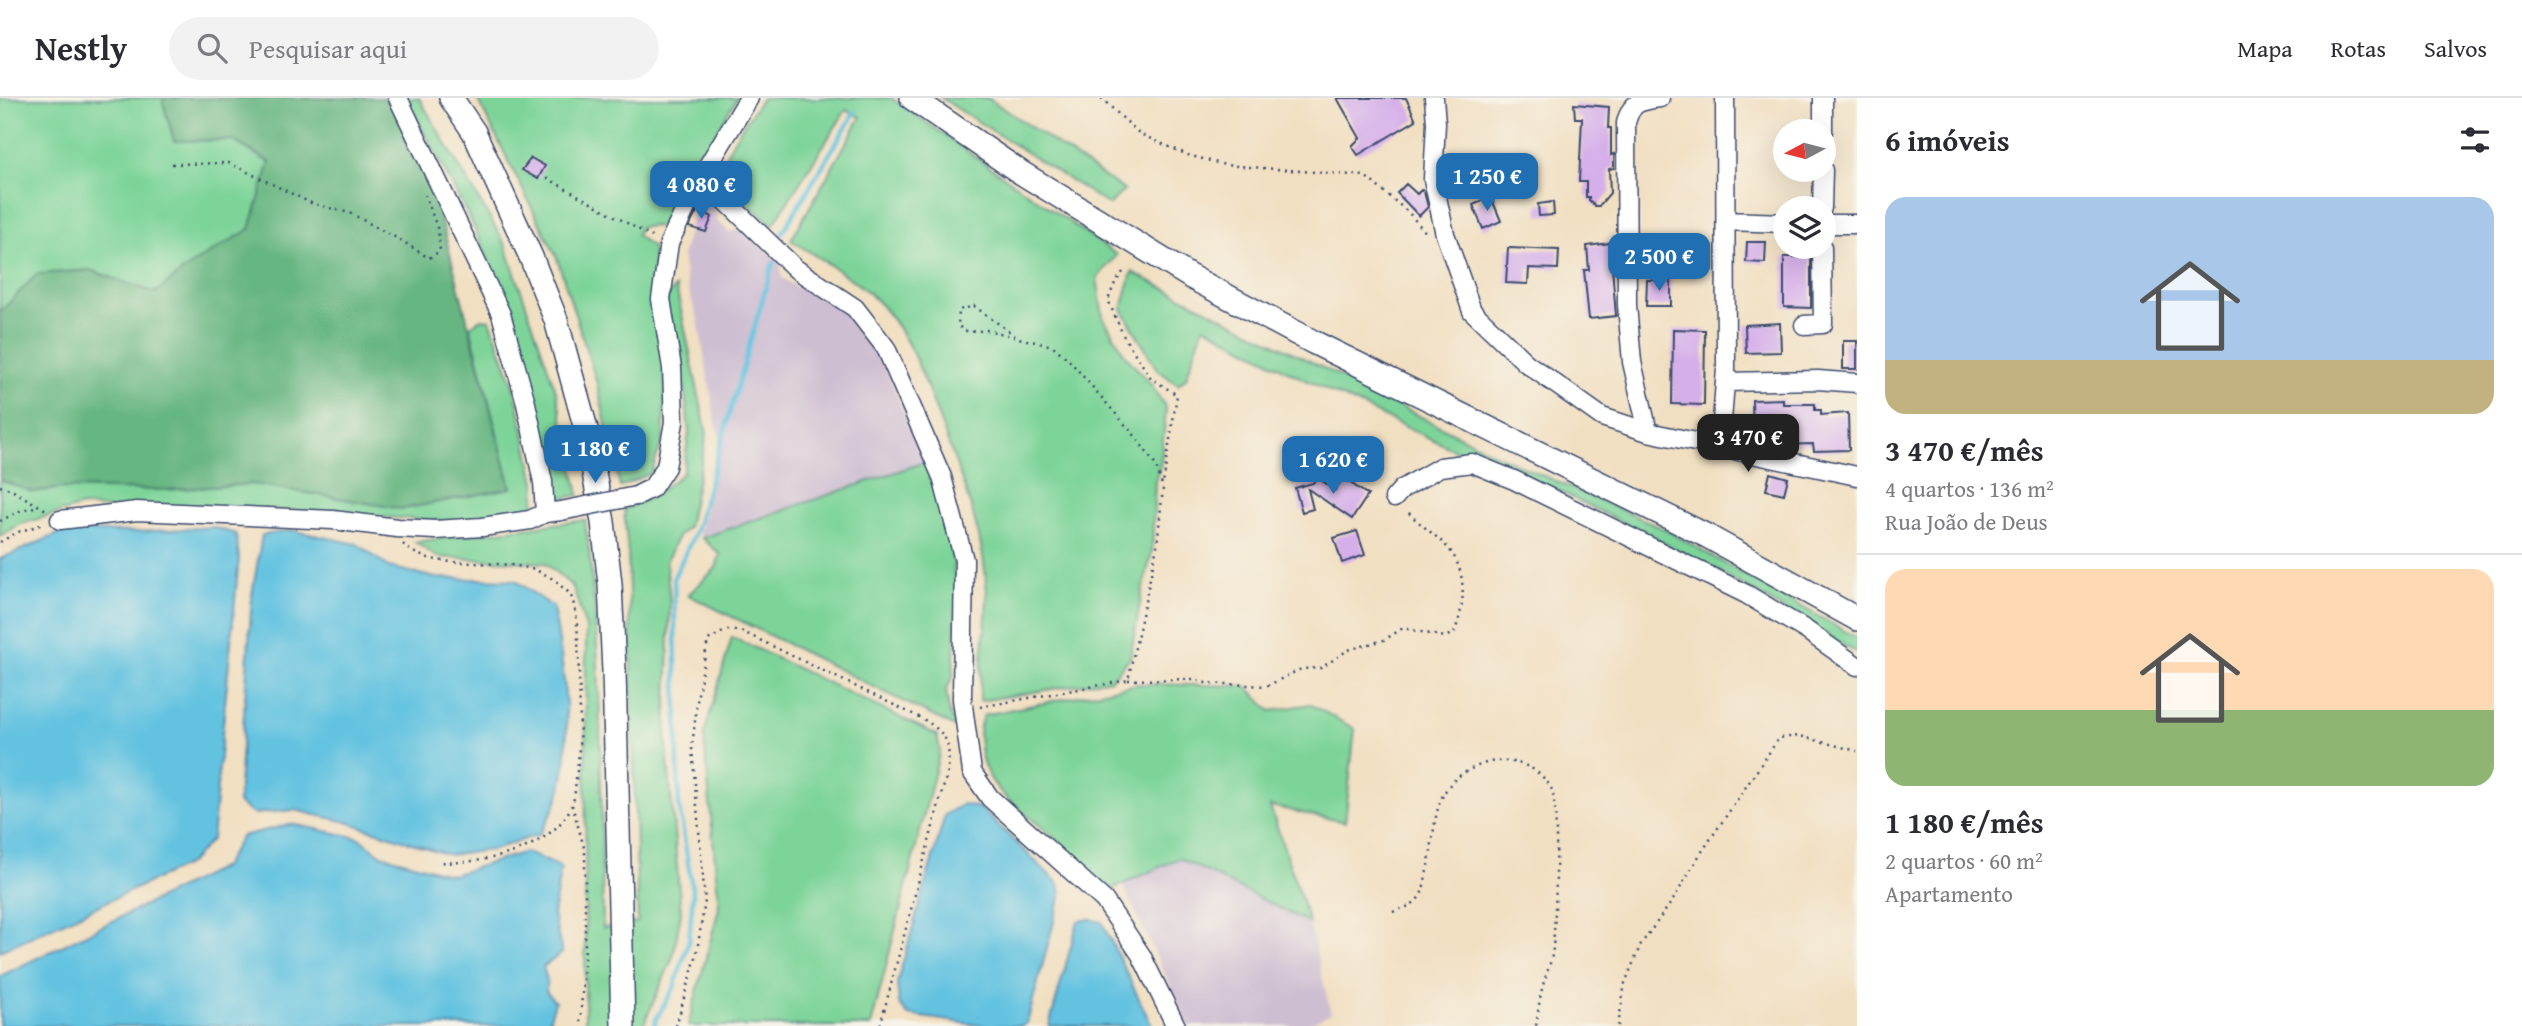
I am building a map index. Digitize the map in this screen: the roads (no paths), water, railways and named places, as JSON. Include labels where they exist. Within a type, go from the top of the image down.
[{"type":"main road","points":[[436,98],[510,212]]},
{"type":"main road","points":[[451,98],[474,132],[556,320],[586,429],[603,522],[610,584],[623,1026]]},
{"type":"main road","points":[[912,98],[1020,172],[1191,277],[1313,342],[1707,536],[1857,619]]},
{"type":"street","points":[[398,98],[501,314],[553,512]]},
{"type":"street","points":[[60,520],[137,511],[333,520],[435,530],[530,520],[553,512],[636,496],[652,488],[666,467],[674,422],[671,368],[661,299],[669,243],[701,177],[750,98]]},
{"type":"street","points":[[1434,98],[1436,123],[1433,178],[1445,233],[1472,311],[1526,363],[1602,417],[1648,432],[1857,476]]},
{"type":"street","points":[[1648,432],[1632,362],[1627,305],[1626,123],[1629,110],[1641,101],[1660,98]]},
{"type":"street","points":[[1720,447],[1725,382],[1724,98]]},
{"type":"street","points":[[1823,98],[1823,119]]},
{"type":"street","points":[[701,177],[796,269],[855,308],[886,348],[942,477],[964,560],[963,710],[972,772],[990,798],[1104,900],[1141,955],[1176,1026]]},
{"type":"street","points":[[1726,221],[1773,223]]},
{"type":"street","points":[[1836,224],[1857,224]]},
{"type":"street","points":[[1804,325],[1823,324],[1822,259]]},
{"type":"street","points":[[1725,382],[1818,380],[1857,383]]},
{"type":"street","points":[[1394,498],[1402,489],[1440,467],[1472,463],[1514,480],[1746,594],[1806,630],[1857,667]]},
{"type":"water","points":[[213,527],[236,534],[239,558],[212,839],[189,864],[0,951],[0,559],[65,531],[138,532]]},
{"type":"water","points":[[291,530],[357,544],[389,567],[436,578],[515,580],[553,607],[564,678],[566,756],[557,801],[540,834],[492,850],[449,855],[347,822],[294,810],[253,814],[238,803],[252,595],[262,535]]},
{"type":"water","points":[[963,804],[980,808],[1059,884],[1061,895],[1027,1023],[1022,1026],[985,1026],[908,1015],[899,1004],[897,983],[945,815]]},
{"type":"water","points":[[292,824],[359,838],[382,855],[452,875],[525,852],[561,867],[553,914],[562,953],[543,967],[547,980],[546,991],[555,1002],[550,1018],[551,1026],[0,1026],[0,976],[223,867],[242,836]]},
{"type":"water","points":[[1090,919],[1102,922],[1152,1026],[1049,1026],[1078,921]]},
{"type":"waterway","points":[[782,233],[855,112]]},
{"type":"waterway","points":[[655,1026],[656,1019],[674,988],[689,940],[693,894],[679,806],[674,577],[695,533],[773,263]]}]
